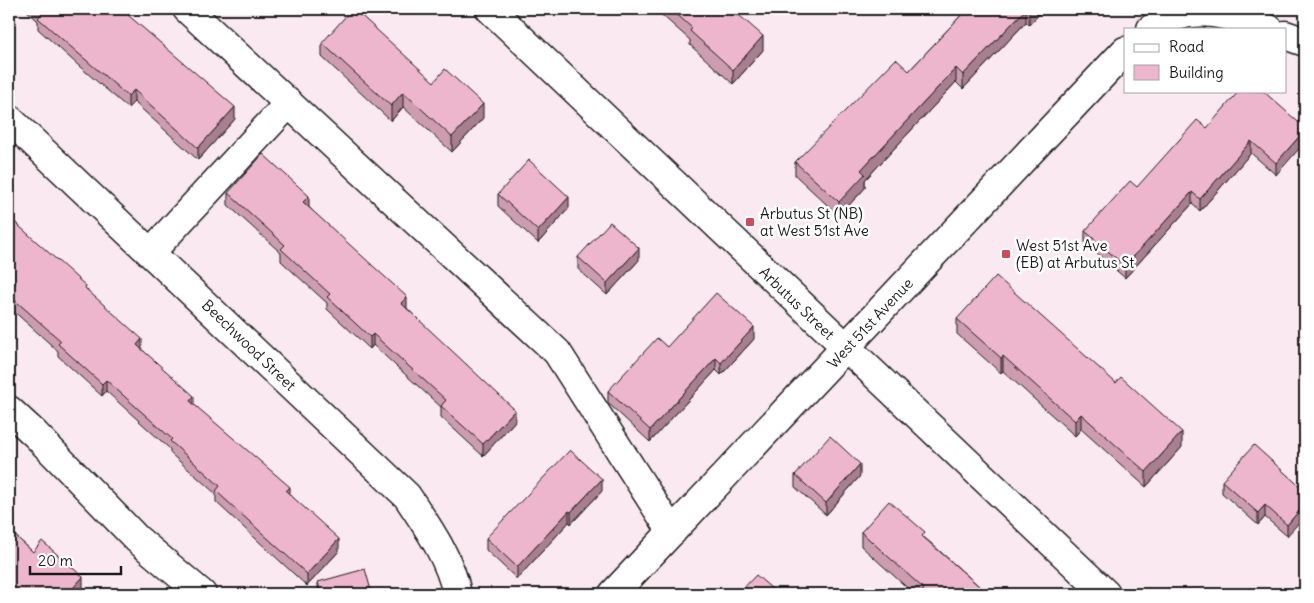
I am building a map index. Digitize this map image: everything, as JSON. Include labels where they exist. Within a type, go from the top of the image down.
[{"type":"street","points":[[187,9],[557,352],[672,532]]},
{"type":"street","name":"Arbutus Street","points":[[490,9],[1106,594]]},
{"type":"street","points":[[1153,28],[1176,15],[1198,10],[1224,13],[1266,28]]},
{"type":"street","points":[[1286,35],[1305,42]]},
{"type":"street","name":"West 51st Avenue","points":[[614,594],[1124,52]]},
{"type":"street","points":[[151,252],[289,103]]},
{"type":"street","name":"Beechwood Street","points":[[9,119],[407,496],[432,535],[454,578],[457,594]]},
{"type":"street","points":[[9,410],[137,539],[202,594]]},
{"type":"building","points":[[38,9],[121,9],[235,107],[198,148],[134,90],[128,96],[79,54],[38,18],[42,13]]},
{"type":"building","points":[[352,9],[434,82],[445,69],[483,104],[452,137],[403,92],[391,106],[322,43]]},
{"type":"building","points":[[671,9],[732,9],[763,36],[733,70],[690,31],[692,28]]},
{"type":"building","points":[[967,9],[1026,9],[963,75],[956,68],[861,170],[865,174],[839,202],[795,162],[896,59],[909,71]]},
{"type":"building","points":[[1238,92],[1264,92],[1305,130],[1276,163],[1251,141],[1200,199],[1192,192],[1125,266],[1085,231],[1130,181],[1137,187],[1197,120],[1207,128]]},
{"type":"building","points":[[263,154],[309,196],[303,202],[407,297],[401,303],[515,410],[483,444],[441,406],[446,400],[373,334],[370,337],[327,297],[330,294],[281,249],[285,245],[228,193]]},
{"type":"building","points":[[529,160],[569,197],[538,231],[498,194]]},
{"type":"building","points":[[9,217],[142,339],[137,345],[194,396],[190,401],[290,487],[286,491],[339,539],[307,574],[216,491],[220,486],[170,441],[172,439],[106,380],[102,384],[58,344],[61,341],[9,295],[9,291],[16,283],[9,276]]},
{"type":"building","points":[[610,222],[639,248],[607,283],[578,257]]},
{"type":"building","points":[[996,276],[1116,383],[1121,377],[1182,432],[1146,472],[1081,414],[1075,421],[1003,356],[1001,358],[957,319]]},
{"type":"building","points":[[716,293],[754,327],[721,363],[716,358],[650,430],[608,391],[657,338],[667,347]]},
{"type":"building","points":[[830,436],[860,464],[826,503],[795,475]]},
{"type":"building","points":[[1254,445],[1305,491],[1305,504],[1287,525],[1265,505],[1258,513],[1222,481]]},
{"type":"building","points":[[570,450],[602,479],[571,512],[569,511],[517,567],[486,538]]},
{"type":"building","points":[[889,501],[925,532],[922,536],[988,594],[920,594],[924,589],[861,532]]},
{"type":"building","points":[[9,530],[33,552],[42,541],[83,577],[73,588],[80,594],[16,594],[9,587]]},
{"type":"building","points":[[365,569],[372,594],[321,594],[318,582]]},
{"type":"building","points":[[756,575],[778,594],[738,594]]},
{"type":"building","points":[[1305,581],[1305,594],[1293,594]]},
{"type":"place","name":"Arbutus St (NB) at West 51st Ave","points":[[750,222]]},
{"type":"place","name":"West 51st Ave (EB) at Arbutus St","points":[[1006,254]]}]
